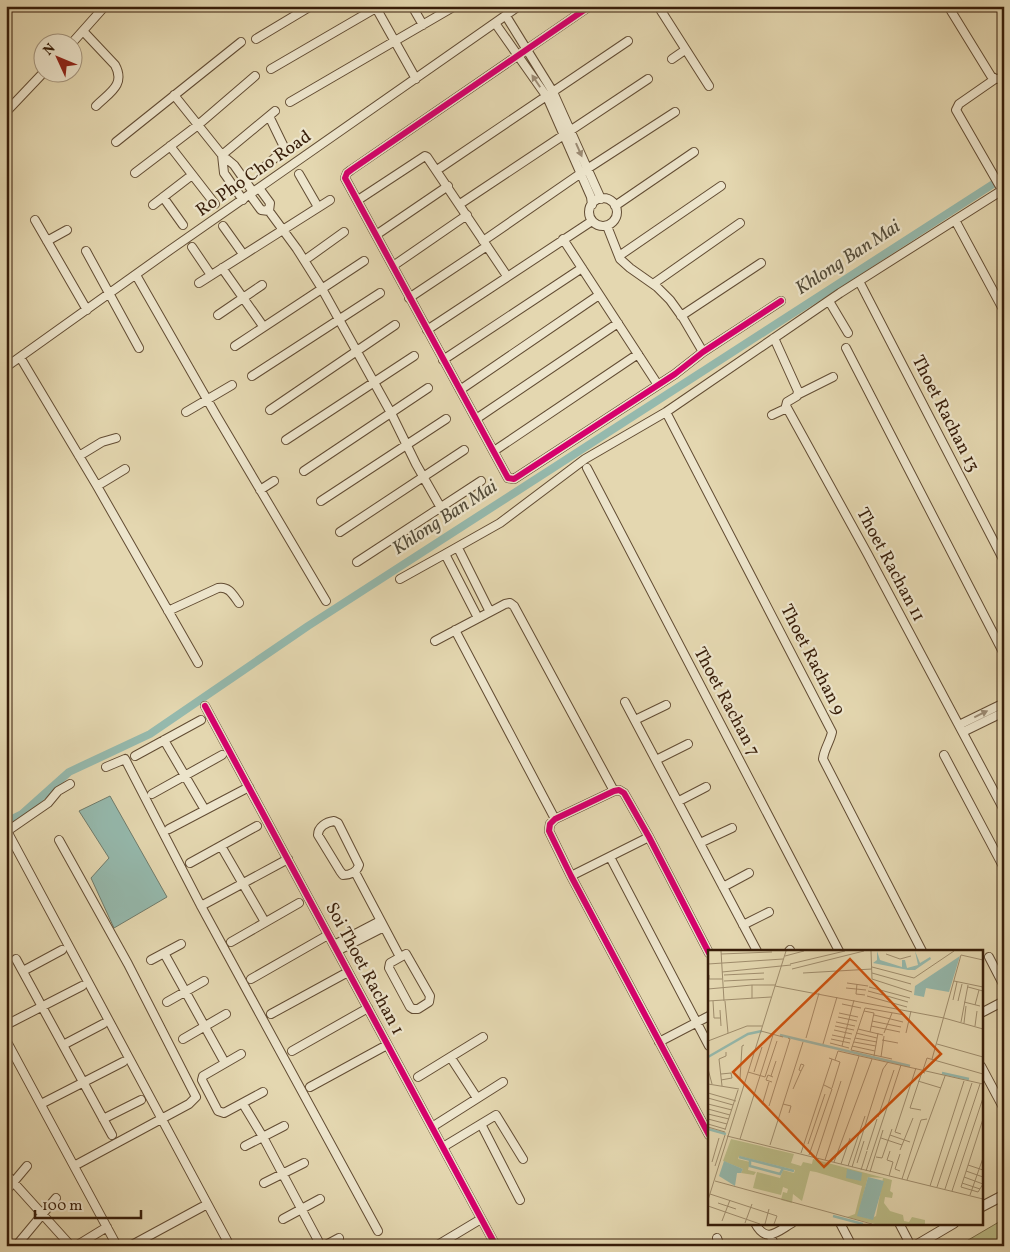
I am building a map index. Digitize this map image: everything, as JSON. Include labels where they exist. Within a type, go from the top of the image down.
[{"type":"street","points":[[256,39],[311,6]]},
{"type":"street","points":[[412,6],[422,25]]},
{"type":"street","points":[[290,102],[455,6]]},
{"type":"street","name":"Ro Pho Cho Road","points":[[6,367],[519,6]]},
{"type":"street","points":[[590,6],[347,173],[345,178],[508,478],[514,479],[781,301]]},
{"type":"street","points":[[658,6],[709,86]]},
{"type":"street","points":[[948,6],[994,79]]},
{"type":"street","points":[[96,106],[117,86],[119,80],[119,72],[115,65],[83,31],[102,7]]},
{"type":"street","points":[[271,69],[376,7],[416,78]]},
{"type":"street","points":[[506,16],[527,50],[550,94],[584,171],[601,199]]},
{"type":"street","points":[[495,24],[550,94]]},
{"type":"street","points":[[437,170],[628,41]]},
{"type":"street","points":[[116,142],[241,42]]},
{"type":"street","points":[[672,59],[685,50]]},
{"type":"street","points":[[135,173],[198,125],[256,76]]},
{"type":"street","points":[[400,579],[500,523],[585,459],[666,412],[859,281],[1002,188],[956,110],[958,104],[994,79],[1004,78]]},
{"type":"street","points":[[460,204],[648,79]]},
{"type":"street","points":[[6,112],[34,82]]},
{"type":"street","points":[[174,95],[222,155],[234,165],[261,210],[268,212],[282,229],[322,287],[441,508]]},
{"type":"street","points":[[410,298],[584,171],[675,112]]},
{"type":"street","points":[[222,155],[272,113],[285,149],[261,170]]},
{"type":"street","points":[[170,146],[215,204]]},
{"type":"street","points":[[615,206],[694,152]]},
{"type":"street","points":[[222,155],[224,173],[251,194],[270,203],[268,212]]},
{"type":"street","points":[[358,200],[425,156],[431,161],[507,276]]},
{"type":"street","points":[[584,171],[591,197],[590,214],[592,221],[599,226],[607,226],[616,218],[617,209],[609,200],[601,199],[592,205]]},
{"type":"street","points":[[299,174],[318,207]]},
{"type":"street","points":[[153,205],[192,175]]},
{"type":"street","points":[[376,235],[448,186]]},
{"type":"street","points":[[618,256],[721,186]]},
{"type":"street","points":[[163,197],[183,225]]},
{"type":"street","points":[[200,283],[330,200]]},
{"type":"street","points":[[393,266],[467,216]]},
{"type":"street","points":[[35,220],[86,310]]},
{"type":"street","points":[[955,220],[1004,311]]},
{"type":"street","points":[[427,330],[562,239],[592,221]]},
{"type":"street","points":[[652,284],[740,223]]},
{"type":"street","points":[[223,226],[243,254]]},
{"type":"street","points":[[607,226],[618,256],[670,300],[703,352]]},
{"type":"street","points":[[47,241],[67,230]]},
{"type":"street","points":[[304,260],[344,232]]},
{"type":"street","points":[[562,239],[658,384]]},
{"type":"street","points":[[192,247],[211,275]]},
{"type":"street","points":[[86,250],[139,348]]},
{"type":"street","points":[[235,346],[364,261]]},
{"type":"street","points":[[681,316],[761,263]]},
{"type":"street","points":[[222,268],[263,326]]},
{"type":"street","points":[[443,360],[582,268]]},
{"type":"street","points":[[136,275],[326,601]]},
{"type":"street","name":"Thoet Rachan 13","points":[[859,281],[1004,561]]},
{"type":"street","points":[[218,315],[262,285]]},
{"type":"street","points":[[252,376],[380,293]]},
{"type":"street","points":[[460,390],[599,295]]},
{"type":"street","points":[[829,301],[848,333]]},
{"type":"street","points":[[476,419],[618,323]]},
{"type":"street","points":[[270,410],[395,325]]},
{"type":"street","points":[[774,338],[798,394]]},
{"type":"street","points":[[846,348],[1004,654]]},
{"type":"street","points":[[494,451],[638,354]]},
{"type":"street","points":[[286,440],[414,356]]},
{"type":"street","points":[[20,357],[98,486],[198,663]]},
{"type":"street","points":[[772,415],[787,408],[787,402],[798,394],[833,377]]},
{"type":"street","points":[[186,412],[232,385]]},
{"type":"street","points":[[304,471],[428,388]]},
{"type":"street","name":"Thoet Rachan 11","points":[[787,408],[867,553],[1004,810]]},
{"type":"street","name":"Thoet Rachan 9","points":[[666,412],[832,732],[831,739],[824,751],[823,759],[921,950]]},
{"type":"street","points":[[321,501],[446,419]]},
{"type":"street","points":[[79,456],[102,442],[116,438]]},
{"type":"street","points":[[340,532],[464,450]]},
{"type":"street","name":"Thoet Rachan 7","points":[[587,468],[838,950]]},
{"type":"street","points":[[98,486],[125,469]]},
{"type":"street","points":[[260,490],[274,481]]},
{"type":"street","points":[[357,562],[481,481]]},
{"type":"street","points":[[458,548],[490,612]]},
{"type":"street","points":[[445,554],[478,618]]},
{"type":"street","points":[[168,611],[218,588],[225,587],[239,603]]},
{"type":"street","points":[[435,641],[505,604],[510,603],[514,606],[614,791]]},
{"type":"street","points":[[456,630],[555,819]]},
{"type":"street","points":[[625,702],[756,950]]},
{"type":"street","points":[[959,725],[1004,703]]},
{"type":"street","points":[[635,720],[666,705]]},
{"type":"street","name":"Soi Thoet Rachan 1","points":[[205,706],[496,1246]]},
{"type":"street","points":[[963,732],[1004,712]]},
{"type":"street","points":[[136,756],[201,720]]},
{"type":"street","points":[[164,740],[205,810]]},
{"type":"street","points":[[656,760],[688,744]]},
{"type":"street","points":[[152,794],[222,755]]},
{"type":"street","points":[[944,755],[1004,868]]},
{"type":"street","points":[[106,767],[125,759],[201,906],[378,1231]]},
{"type":"street","points":[[70,784],[58,792],[48,803],[7,832],[230,1246]]},
{"type":"street","points":[[169,829],[249,787]]},
{"type":"street","points":[[679,801],[706,787]]},
{"type":"street","points":[[708,951],[624,793],[619,790],[614,791],[555,819],[550,824],[548,830],[571,876],[708,1133]]},
{"type":"street","points":[[334,821],[338,823],[359,866],[355,872],[343,875],[340,872],[318,835],[318,830],[321,827],[334,821]]},
{"type":"street","points":[[190,863],[257,826]]},
{"type":"street","points":[[700,843],[732,828]]},
{"type":"street","points":[[571,876],[649,837]]},
{"type":"street","points":[[59,840],[128,964],[196,1097]]},
{"type":"street","points":[[221,846],[265,922]]},
{"type":"street","points":[[610,857],[708,1044]]},
{"type":"street","points":[[201,906],[288,859]]},
{"type":"street","points":[[355,872],[400,957]]},
{"type":"street","points":[[723,887],[749,873]]},
{"type":"street","points":[[231,942],[299,903]]},
{"type":"street","points":[[743,925],[770,912]]},
{"type":"street","points":[[336,948],[382,924]]},
{"type":"street","points":[[251,979],[328,935]]},
{"type":"street","points":[[151,960],[181,944]]},
{"type":"street","points":[[23,971],[62,950]]},
{"type":"street","points":[[164,953],[225,1063]]},
{"type":"street","points":[[408,955],[430,996],[429,1002],[418,1009],[413,1009],[410,1006],[389,968],[390,963],[400,957],[408,955]]},
{"type":"street","points":[[989,957],[1004,986]]},
{"type":"street","points":[[16,959],[112,1135]]},
{"type":"street","points":[[271,1014],[348,972]]},
{"type":"street","points":[[167,1002],[204,981]]},
{"type":"street","points":[[6,1025],[82,986]]},
{"type":"street","points":[[982,1012],[1004,1001]]},
{"type":"street","points":[[292,1051],[368,1008]]},
{"type":"street","points":[[183,1039],[226,1014]]},
{"type":"street","points":[[659,1042],[708,1016]]},
{"type":"street","points":[[63,1045],[103,1024]]},
{"type":"street","points":[[418,1077],[483,1037]]},
{"type":"street","points":[[6,1040],[117,1246]]},
{"type":"street","points":[[310,1087],[387,1045]]},
{"type":"street","points":[[241,1054],[203,1076],[202,1080],[218,1111],[221,1113],[243,1104],[263,1092]]},
{"type":"street","points":[[6,1060],[14,1055]]},
{"type":"street","points":[[451,1058],[477,1098]]},
{"type":"street","points":[[41,1104],[123,1062]]},
{"type":"street","points":[[982,1068],[1004,1109]]},
{"type":"street","points":[[432,1127],[503,1082]]},
{"type":"street","points":[[74,1166],[190,1104],[196,1097],[208,1092]]},
{"type":"street","points":[[103,1119],[141,1100]]},
{"type":"street","points":[[243,1104],[323,1246],[339,1238]]},
{"type":"street","points":[[443,1147],[496,1115],[522,1159]]},
{"type":"street","points":[[481,1124],[520,1200]]},
{"type":"street","points":[[245,1146],[284,1126]]},
{"type":"street","points":[[264,1183],[304,1163]]},
{"type":"street","points":[[6,1191],[27,1166]]},
{"type":"street","points":[[6,1174],[71,1246]]},
{"type":"street","points":[[982,1206],[1004,1195]]},
{"type":"street","points":[[16,1246],[56,1198]]},
{"type":"street","points":[[283,1219],[320,1199]]},
{"type":"street","points":[[130,1246],[202,1207]]},
{"type":"street","points":[[436,1246],[481,1219]]},
{"type":"street","points":[[756,1224],[764,1235],[770,1235],[790,1224]]},
{"type":"street","points":[[841,1224],[852,1246]]},
{"type":"street","points":[[900,1224],[911,1246]]},
{"type":"street","points":[[915,1246],[952,1224]]},
{"type":"street","points":[[80,1245],[107,1227]]},
{"type":"street","points":[[770,1235],[775,1246]]},
{"type":"green space","points":[[1004,1219],[1004,1246],[958,1246]]},
{"type":"water","points":[[110,796],[167,897],[114,928],[91,878],[109,858],[79,811]]},
{"type":"waterway","name":"Khlong Ban Mai","points":[[6,822],[22,814],[69,772],[150,734],[308,626],[1004,177]]},
{"type":"cycle path","points":[[590,6],[351,170],[345,178],[508,478],[514,479],[675,374],[703,352],[781,301]]},
{"type":"cycle path","points":[[205,706],[496,1246]]},
{"type":"cycle path","points":[[708,951],[624,793],[619,790],[614,791],[555,819],[550,824],[549,831],[571,876],[708,1133]]}]
